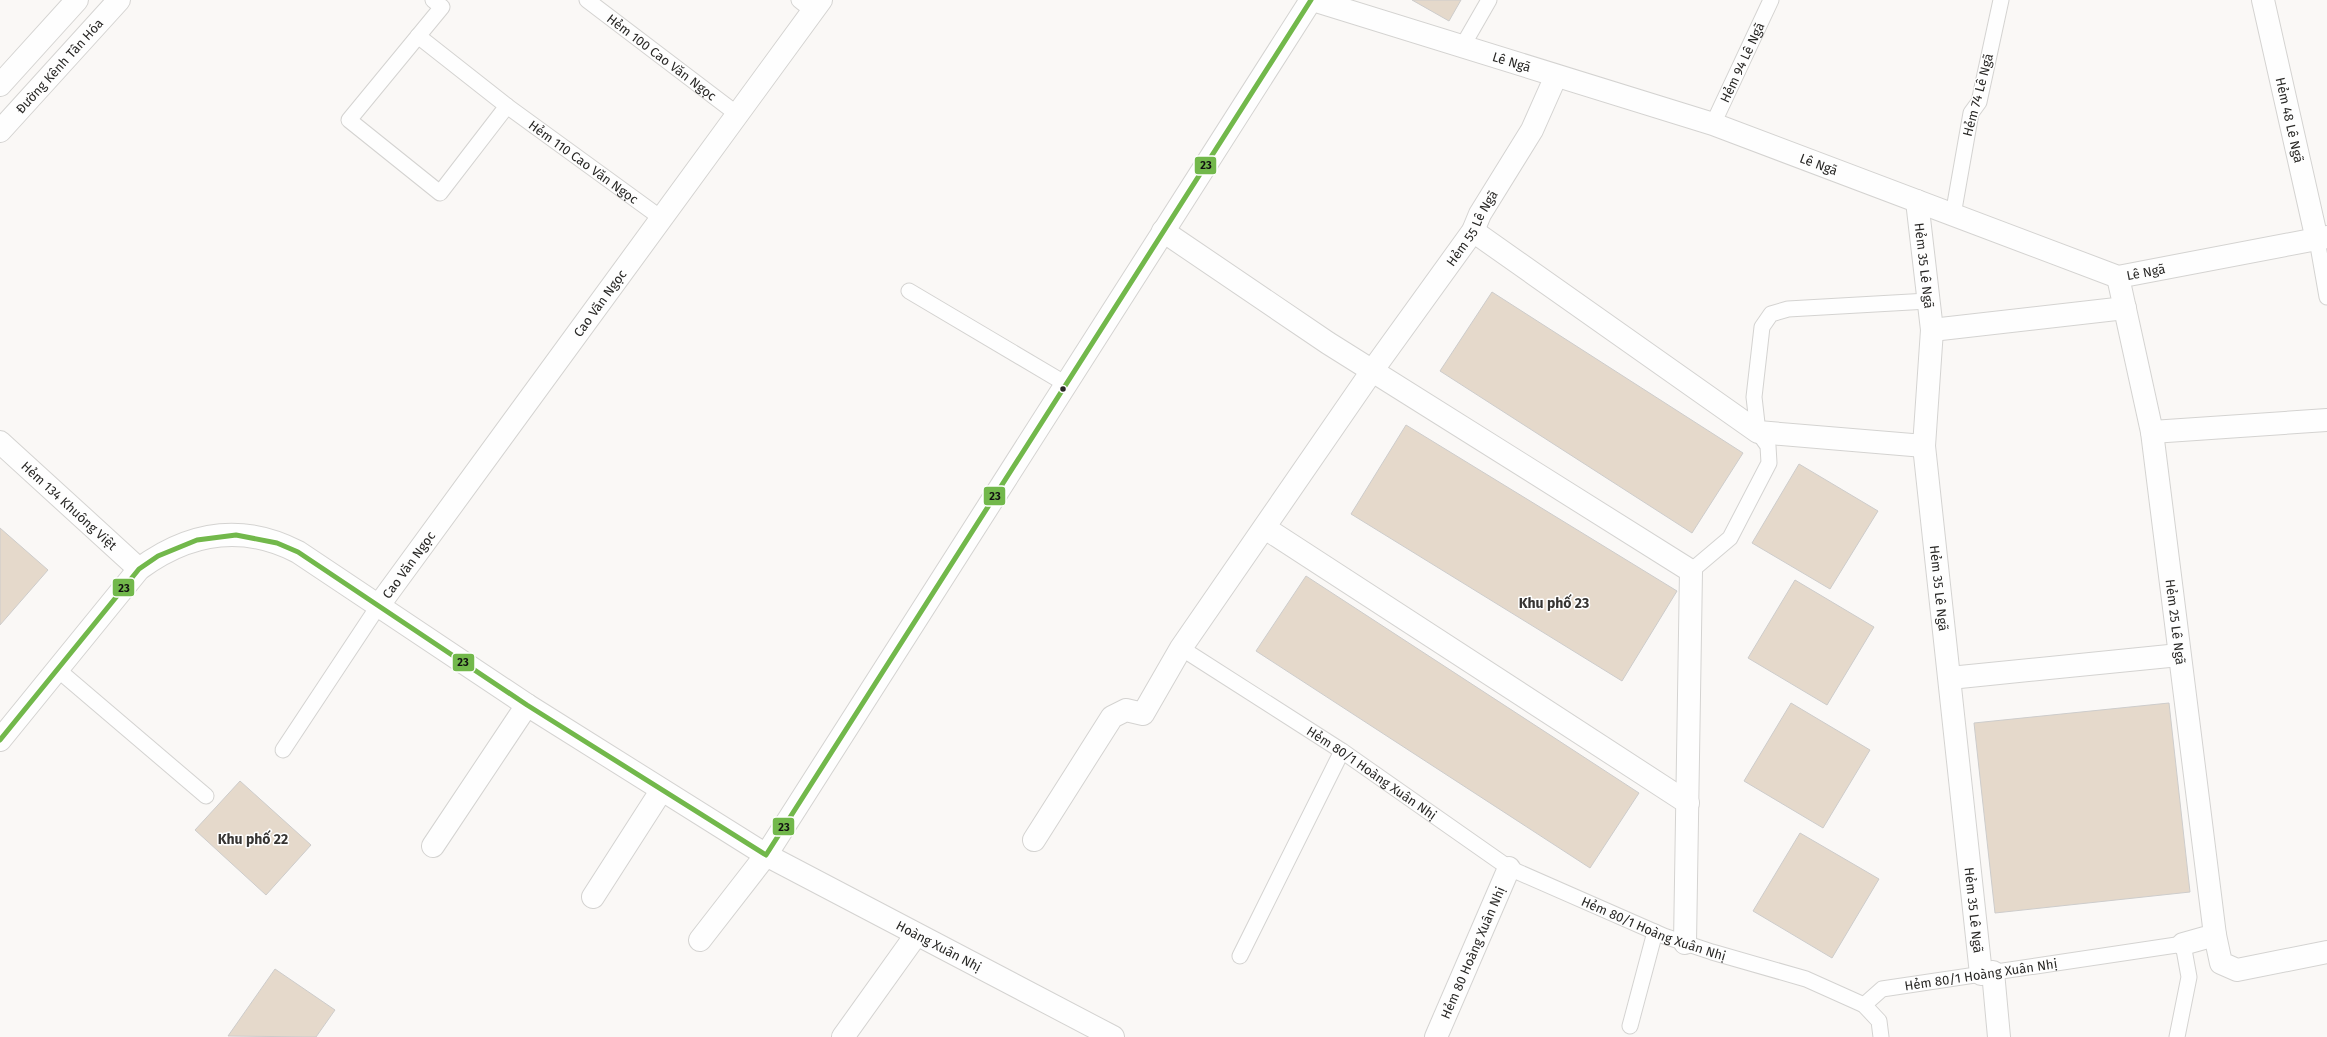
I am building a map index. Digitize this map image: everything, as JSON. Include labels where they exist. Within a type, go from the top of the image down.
[{"type":"street","points":[[0,85],[77,0]]},
{"type":"street","name":"Đường Kênh Tân Hóa","points":[[0,131],[119,0]]},
{"type":"street","points":[[700,940],[766,855],[1163,231],[1312,0]]},
{"type":"street","name":"Lê Ngã","points":[[1312,0],[1713,124],[2118,277],[2322,238]]},
{"type":"street","name":"Hẻm 48 Lê Ngã","points":[[2263,0],[2322,238]]},
{"type":"street","name":"Cao Văn Ngọc","points":[[378,605],[737,114],[811,4]]},
{"type":"street","name":"Hẻm 55 Lê Ngã","points":[[1034,840],[1112,717],[1126,710],[1143,714],[1181,648],[1265,528],[1372,370],[1473,231],[1480,214],[1532,130],[1556,76]]},
{"type":"street","name":"Hẻm 35 Lê Ngã","points":[[1917,201],[1932,330],[1924,446],[1950,678],[1952,714],[1987,973],[1999,1037]]},
{"type":"street","points":[[1163,231],[1372,370],[1691,570],[1685,943]]},
{"type":"street","points":[[1473,231],[1758,432],[1924,446]]},
{"type":"street","name":"Hẻm 25 Lê Ngã","points":[[2118,277],[2152,432],[2167,539],[2179,655],[2215,935],[2221,963],[2237,970],[2327,952]]},
{"type":"street","points":[[1932,330],[2125,308]]},
{"type":"street","points":[[2152,432],[2327,420]]},
{"type":"street","name":"Hẻm 134 Khuông Việt","points":[[0,442],[139,569]]},
{"type":"street","points":[[1265,528],[1688,802]]},
{"type":"street","name":"Hoàng Xuân Nhị","points":[[0,740],[139,569],[173,547],[201,538],[230,534],[272,540],[298,552],[527,705],[661,791],[766,855],[1112,1037]]},
{"type":"street","points":[[1950,678],[2179,655]]},
{"type":"street","points":[[433,846],[527,705]]},
{"type":"street","points":[[593,897],[661,791]]},
{"type":"street","name":"Hẻm 80 Hoàng Xuân Nhị","points":[[1436,1037],[1509,868]]},
{"type":"street","points":[[843,1037],[916,935]]},
{"type":"street","points":[[2183,944],[2215,935]]},
{"type":"lane","points":[[433,0],[442,7],[349,120],[440,193],[507,106]]},
{"type":"lane","name":"Hẻm 100 Cao Văn Ngọc","points":[[587,0],[737,114]]},
{"type":"lane","points":[[1462,47],[1489,0]]},
{"type":"lane","name":"Hẻm 94 Lê Ngã","points":[[1713,124],[1770,0]]},
{"type":"lane","name":"Hẻm 74 Lê Ngã","points":[[1953,215],[1971,113],[1979,102],[2001,0]]},
{"type":"lane","name":"Hẻm 110 Cao Văn Ngọc","points":[[418,36],[507,106],[661,218]]},
{"type":"lane","points":[[2322,238],[2327,297]]},
{"type":"lane","points":[[909,291],[1066,384]]},
{"type":"lane","points":[[1691,570],[1730,538],[1769,463],[1768,446],[1758,432],[1754,397],[1762,327],[1771,314],[1788,309],[1928,301]]},
{"type":"lane","points":[[283,750],[378,605]]},
{"type":"lane","name":"Hẻm 80/1 Hoàng Xuân Nhị","points":[[1181,648],[1342,751],[1509,868],[1655,932],[1685,943],[1806,979],[1864,1005],[1882,989],[2183,944]]},
{"type":"lane","points":[[57,669],[206,796]]},
{"type":"lane","points":[[1240,956],[1342,751]]},
{"type":"lane","points":[[1630,1026],[1655,932]]},
{"type":"lane","points":[[2177,1037],[2189,977],[2183,944]]},
{"type":"lane","points":[[1864,1005],[1879,1021],[1881,1037]]},
{"type":"building","points":[[1412,0],[1461,0],[1449,21]]},
{"type":"building","points":[[1492,292],[1743,453],[1692,533],[1440,371]]},
{"type":"building","points":[[1406,425],[1677,591],[1622,681],[1351,514]]},
{"type":"building","points":[[1799,464],[1878,511],[1830,589],[1752,543]]},
{"type":"building","points":[[0,528],[48,570],[0,625]]},
{"type":"building","points":[[1306,576],[1639,793],[1590,868],[1256,651]]},
{"type":"building","points":[[1795,580],[1874,627],[1827,705],[1748,658]]},
{"type":"building","points":[[1791,703],[1870,750],[1823,828],[1744,781]]},
{"type":"building","points":[[2169,703],[2190,892],[1995,913],[1974,723]]},
{"type":"building","points":[[240,781],[311,845],[266,895],[195,830]]},
{"type":"building","points":[[1800,833],[1879,879],[1832,958],[1753,911]]},
{"type":"building","points":[[275,969],[335,1010],[316,1037],[228,1036]]},
{"type":"transit line","name":"23","points":[[0,740],[139,569],[158,556],[197,540],[236,535],[277,543],[298,552],[527,705],[766,855],[1311,0]]},
{"type":"district","name":"Khu phố 23","points":[[1554,603]]},
{"type":"district","name":"Khu phố 22","points":[[253,839]]}]
